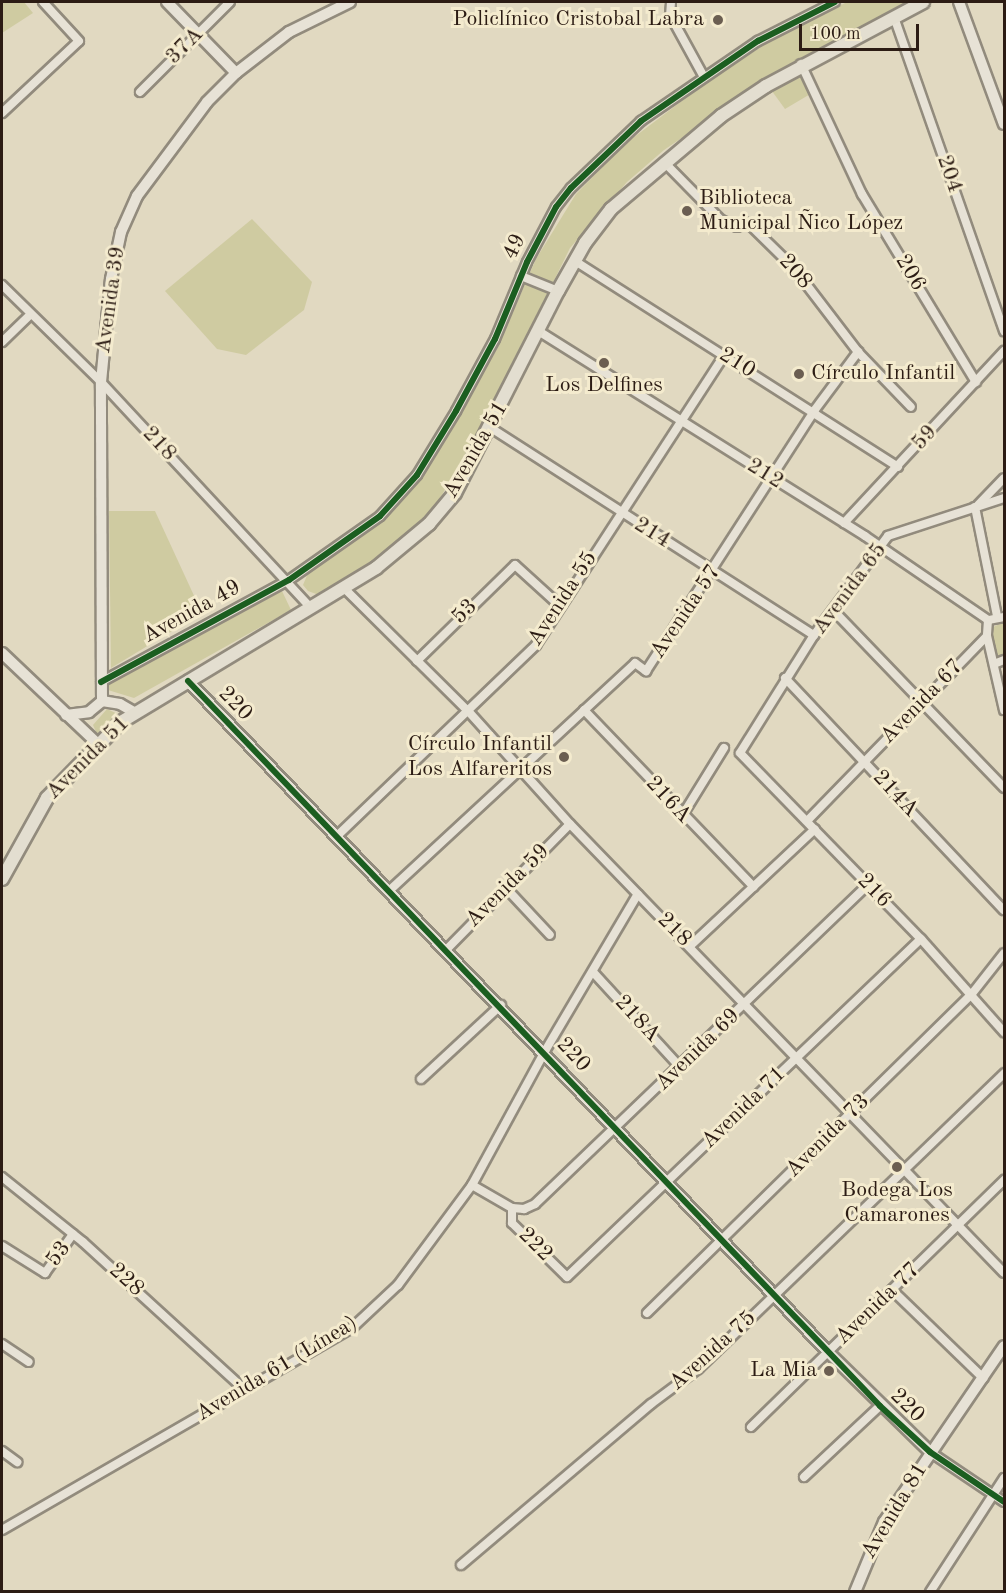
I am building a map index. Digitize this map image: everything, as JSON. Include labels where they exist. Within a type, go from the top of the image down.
[{"type":"main road","name":"Avenida 51","points":[[2,879],[46,798],[97,743],[134,712],[344,588],[397,553],[429,524],[455,493],[540,332],[558,291],[600,220],[664,162],[721,116],[801,64],[923,2]]},
{"type":"street","points":[[2,113],[79,40],[43,2]]},
{"type":"street","points":[[167,2],[236,73]]},
{"type":"street","name":"37A","points":[[140,92],[230,2]]},
{"type":"street","name":"Avenida 39","points":[[102,702],[101,382],[111,279],[121,232],[137,196],[185,128],[236,73],[289,32],[350,2]]},
{"type":"street","points":[[671,2],[670,15],[704,77]]},
{"type":"street","name":"49","points":[[299,573],[380,516],[417,475],[495,339],[521,276],[556,207],[571,189],[640,121],[758,41],[835,2]]},
{"type":"street","points":[[959,2],[1005,124]]},
{"type":"street","name":"204","points":[[894,17],[1005,331]]},
{"type":"street","name":"206","points":[[801,64],[862,194],[976,382]]},
{"type":"street","name":"208","points":[[664,162],[721,220],[737,227],[748,223],[794,267],[858,352],[911,407]]},
{"type":"street","name":"210","points":[[575,261],[814,411],[898,468]]},
{"type":"street","points":[[521,276],[558,291]]},
{"type":"street","name":"218","points":[[2,285],[101,382],[289,580],[311,608]]},
{"type":"street","points":[[2,342],[31,314]]},
{"type":"street","name":"212","points":[[540,332],[844,523],[988,620]]},
{"type":"street","name":"59","points":[[844,523],[898,468],[1005,351]]},
{"type":"street","name":"Avenida 57","points":[[390,890],[635,663],[646,671],[714,572],[814,411],[858,352]]},
{"type":"street","name":"Avenida 55","points":[[337,836],[469,712],[536,645],[619,512],[724,355]]},
{"type":"street","name":"214","points":[[491,428],[814,635]]},
{"type":"street","name":"Avenida 65","points":[[740,753],[814,635],[888,536],[975,507],[1005,478]]},
{"type":"street","points":[[1005,498],[975,507],[1001,617],[988,620],[987,636],[1005,710]]},
{"type":"street","name":"53","points":[[417,661],[515,565],[560,606]]},
{"type":"street","name":"Avenida 49","points":[[101,682],[299,573]]},
{"type":"street","name":"218","points":[[344,588],[469,712],[570,824],[1005,1273]]},
{"type":"street","points":[[833,610],[1005,788]]},
{"type":"street","name":"Avenida 67","points":[[807,821],[922,700],[987,636]]},
{"type":"street","points":[[2,653],[97,743]]},
{"type":"street","points":[[994,664],[1005,660]]},
{"type":"street","name":"214A","points":[[785,678],[1005,910]]},
{"type":"street","name":"220","points":[[188,681],[545,1051],[722,1240],[776,1294],[828,1352],[880,1406],[930,1452]]},
{"type":"street","points":[[66,715],[89,712],[102,702],[120,704],[134,712]]},
{"type":"street","name":"216A","points":[[584,710],[682,816],[753,887]]},
{"type":"street","points":[[86,734],[89,712]]},
{"type":"street","points":[[682,816],[724,748]]},
{"type":"street","name":"216","points":[[740,753],[921,939],[1005,1032]]},
{"type":"street","name":"Avenida 59","points":[[447,949],[570,824]]},
{"type":"street","points":[[690,946],[815,829]]},
{"type":"street","name":"Avenida 69","points":[[524,1209],[535,1204],[616,1128],[868,885]]},
{"type":"street","points":[[506,888],[549,934]]},
{"type":"street","name":"Avenida 61 (Línea)","points":[[2,1530],[352,1328],[398,1285],[472,1185],[545,1051],[639,894]]},
{"type":"street","name":"Avenida 71","points":[[567,1277],[921,939]]},
{"type":"street","name":"Avenida 73","points":[[647,1313],[971,995],[1005,953]]},
{"type":"street","name":"218A","points":[[593,972],[680,1067]]},
{"type":"street","points":[[421,1078],[501,1005]]},
{"type":"street","name":"Avenida 75","points":[[461,1564],[651,1404],[698,1369],[1005,1073]]},
{"type":"street","name":"228","points":[[2,1176],[73,1234],[245,1390]]},
{"type":"street","name":"Avenida 77","points":[[751,1427],[1005,1180]]},
{"type":"street","name":"222","points":[[472,1185],[512,1208],[524,1209]]},
{"type":"street","name":"222","points":[[512,1208],[512,1223],[567,1277]]},
{"type":"street","name":"53","points":[[2,1246],[45,1273],[73,1234]]},
{"type":"street","points":[[891,1290],[983,1378]]},
{"type":"street","points":[[2,1344],[29,1362]]},
{"type":"street","name":"Avenida 81","points":[[855,1592],[884,1522],[1005,1346]]},
{"type":"street","points":[[804,1477],[880,1406]]},
{"type":"street","points":[[2,1452],[17,1462]]},
{"type":"street","points":[[930,1452],[1005,1502]]},
{"type":"street","points":[[930,1592],[1005,1478]]},
{"type":"shaded area","points":[[2,2],[24,2],[33,13],[2,33]]},
{"type":"shaded area","points":[[847,2],[913,2],[786,67],[664,150],[627,182],[570,248],[484,423],[436,505],[400,543],[319,595],[308,591],[303,585],[308,573],[386,519],[422,477],[497,349],[536,259],[576,194],[625,144],[703,85],[767,43]]},
{"type":"shaded area","points":[[800,70],[812,93],[785,109],[769,87]]},
{"type":"shaded area","points":[[252,219],[312,282],[304,310],[246,355],[217,349],[165,291]]},
{"type":"shaded area","points":[[109,511],[155,511],[202,613],[111,668]]},
{"type":"shaded area","points":[[282,591],[291,610],[134,698],[108,690],[107,685]]},
{"type":"shaded area","points":[[1004,622],[1004,655],[997,658],[991,628]]},
{"type":"shaded area","points":[[107,709],[120,715],[97,734],[93,725]]},
{"type":"cycle path","points":[[101,682],[289,580],[380,516],[417,475],[456,411],[495,339],[527,262],[556,207],[571,188],[641,121],[758,41],[835,2]]},
{"type":"cycle path","points":[[188,681],[880,1406],[930,1452],[1004,1502]]},
{"type":"place","name":"Policlínico Cristobal Labra","points":[[718,20]]},
{"type":"place","name":"Biblioteca Municipal Ñico López","points":[[687,211]]},
{"type":"place","name":"Los Delfines","points":[[604,363]]},
{"type":"place","name":"Círculo Infantil","points":[[799,374]]},
{"type":"place","name":"Círculo Infantil Los Alfareritos","points":[[564,757]]},
{"type":"place","name":"Bodega Los Camarones","points":[[897,1167]]},
{"type":"place","name":"La Mia","points":[[829,1371]]}]
